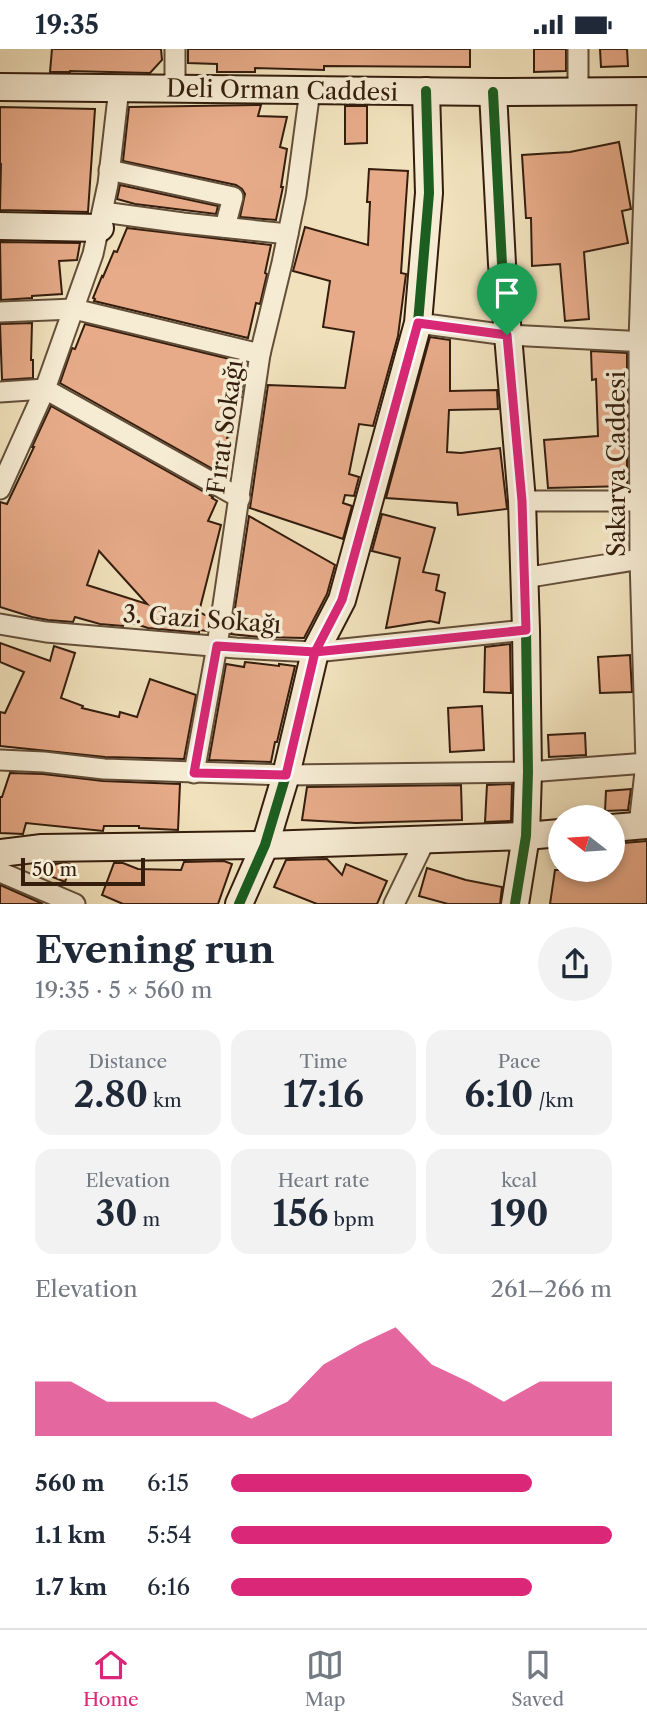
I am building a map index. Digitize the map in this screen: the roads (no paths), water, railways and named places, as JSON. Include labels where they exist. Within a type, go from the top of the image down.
[{"type":"street","points":[[175,49],[175,89]]},
{"type":"street","points":[[578,49],[578,91]]},
{"type":"street","name":"Deli Orman Caddesi","points":[[0,87],[647,91]]},
{"type":"street","points":[[1,485],[45,389],[93,254],[109,170],[119,88]]},
{"type":"street","name":"Fırat Sokağı","points":[[194,773],[217,646],[260,354],[296,195],[310,90]]},
{"type":"street","points":[[239,904],[265,845],[286,775],[315,652],[342,600],[418,323],[429,193],[426,91]]},
{"type":"street","points":[[493,92],[507,335],[522,501],[526,630],[526,836],[514,904]]},
{"type":"street","name":"Sakarya Caddesi","points":[[643,825],[646,763],[645,642],[640,501],[647,101]]},
{"type":"street","points":[[109,170],[233,197],[225,227]]},
{"type":"street","points":[[0,226],[101,220],[225,227],[288,234]]},
{"type":"street","points":[[0,312],[74,309],[260,354]]},
{"type":"street","points":[[418,323],[507,335],[643,342]]},
{"type":"street","points":[[0,392],[45,389],[240,498]]},
{"type":"street","points":[[522,501],[640,501]]},
{"type":"street","points":[[524,578],[644,559]]},
{"type":"street","name":"3. Gazi Sokağı","points":[[0,624],[46,632],[315,652],[526,630]]},
{"type":"street","points":[[0,760],[104,769],[286,775],[527,772],[646,763]]},
{"type":"street","points":[[625,827],[643,825]]},
{"type":"street","points":[[0,853],[42,848],[265,845],[548,834]]},
{"type":"street","points":[[394,904],[425,840]]},
{"type":"street","points":[[0,872],[75,904]]}]
